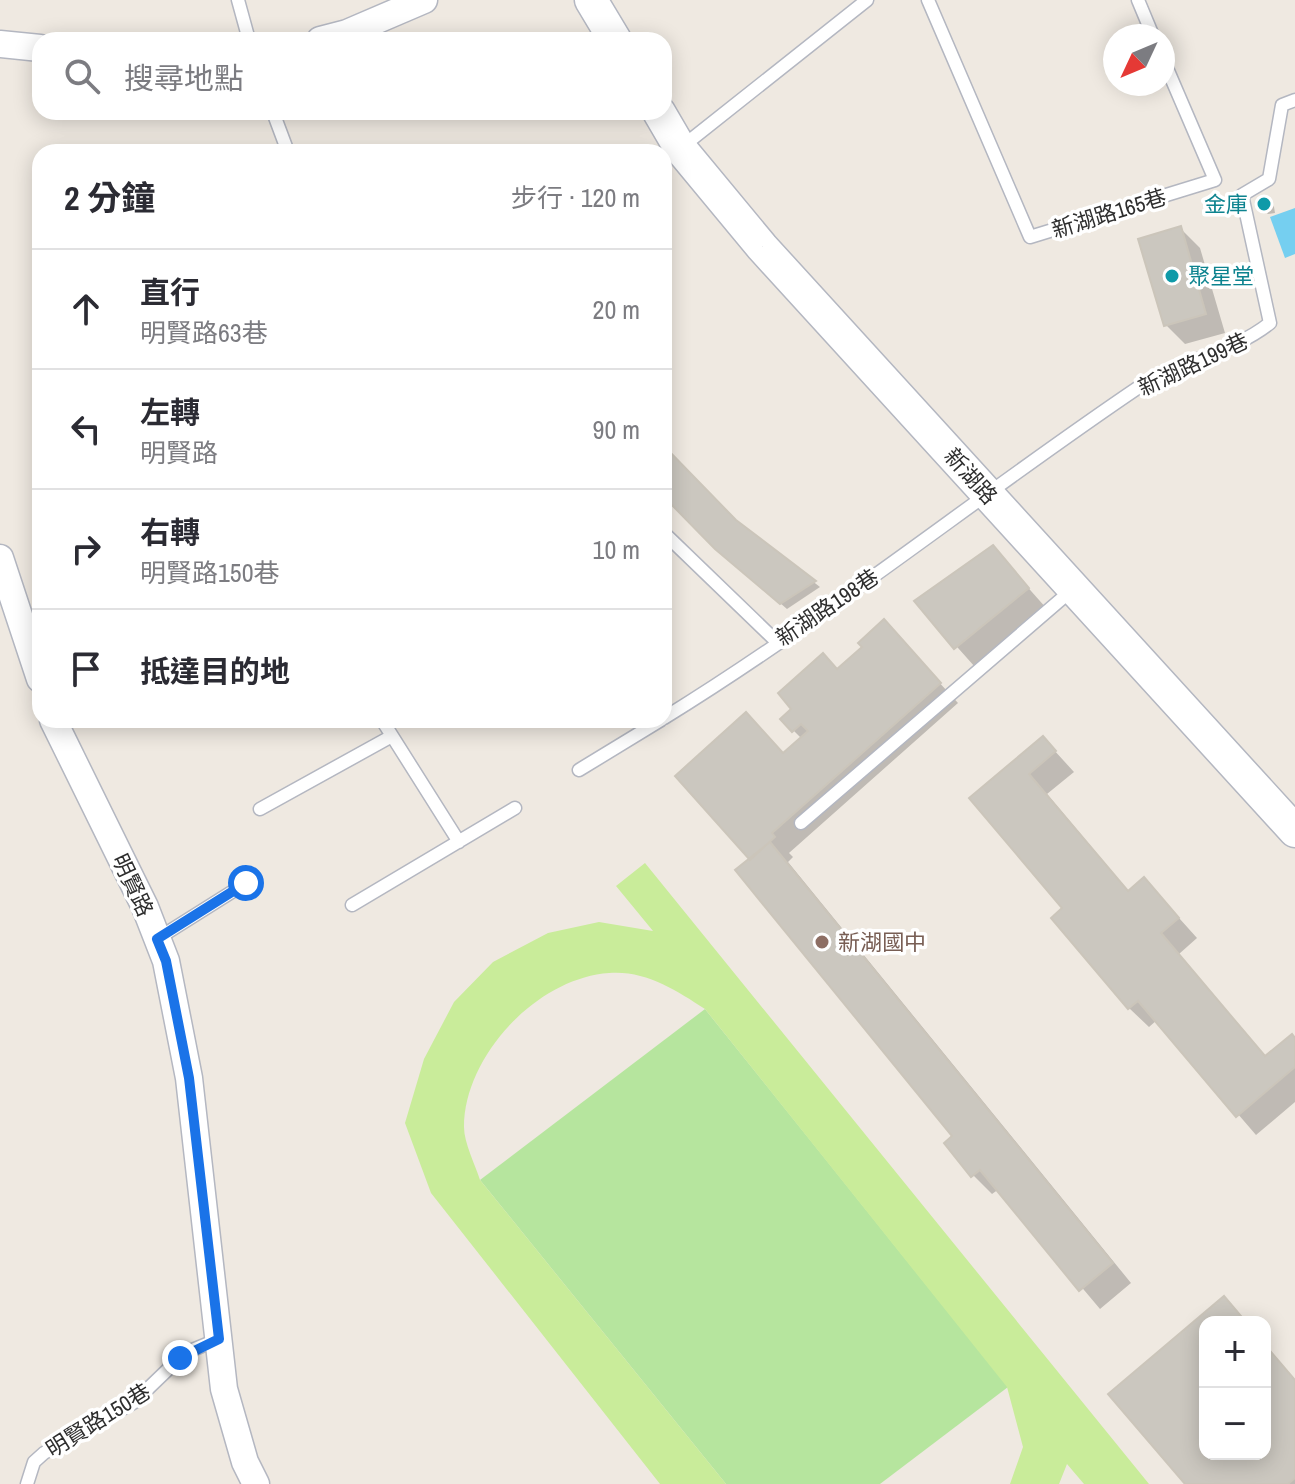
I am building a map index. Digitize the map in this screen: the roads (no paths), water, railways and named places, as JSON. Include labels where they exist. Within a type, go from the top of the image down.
[{"type":"street","points":[[349,32],[424,0]]},
{"type":"street","points":[[591,0],[610,32]]},
{"type":"street","points":[[0,44],[32,47]]},
{"type":"street","name":"新湖路","points":[[664,120],[680,148],[762,247],[1295,831]]},
{"type":"street","points":[[0,558],[32,655]]},
{"type":"street","name":"明賢路","points":[[58,728],[166,961],[189,1078],[224,1389],[245,1462],[256,1484]]},
{"type":"lane","points":[[238,0],[247,32]]},
{"type":"lane","points":[[680,148],[867,0]]},
{"type":"lane","name":"新湖路165巷","points":[[928,0],[1030,237],[1215,180],[1175,87]]},
{"type":"lane","points":[[1138,0],[1148,24]]},
{"type":"lane","name":"新湖路199巷","points":[[989,496],[1143,385],[1251,338],[1270,323],[1242,195],[1269,179],[1282,105],[1295,100]]},
{"type":"lane","points":[[276,120],[285,144]]},
{"type":"lane","name":"新湖路198巷","points":[[672,713],[989,496]]},
{"type":"lane","points":[[672,541],[777,642]]},
{"type":"lane","points":[[801,823],[1073,589]]},
{"type":"lane","points":[[387,728],[459,842]]},
{"type":"lane","name":"新湖路198巷","points":[[579,770],[648,728]]},
{"type":"lane","points":[[260,809],[392,736]]},
{"type":"lane","points":[[352,905],[515,808]]},
{"type":"lane","points":[[157,939],[246,883]]},
{"type":"lane","name":"明賢路150巷","points":[[27,1484],[34,1462],[44,1453],[133,1403],[185,1353],[219,1339]]},
{"type":"water","points":[[1295,208],[1295,254],[1285,258],[1270,217]]},
{"type":"place","name":"金庫","points":[[1264,204]]},
{"type":"place","name":"聚星堂","points":[[1172,276]]},
{"type":"place","name":"新湖國中","points":[[822,942]]}]
